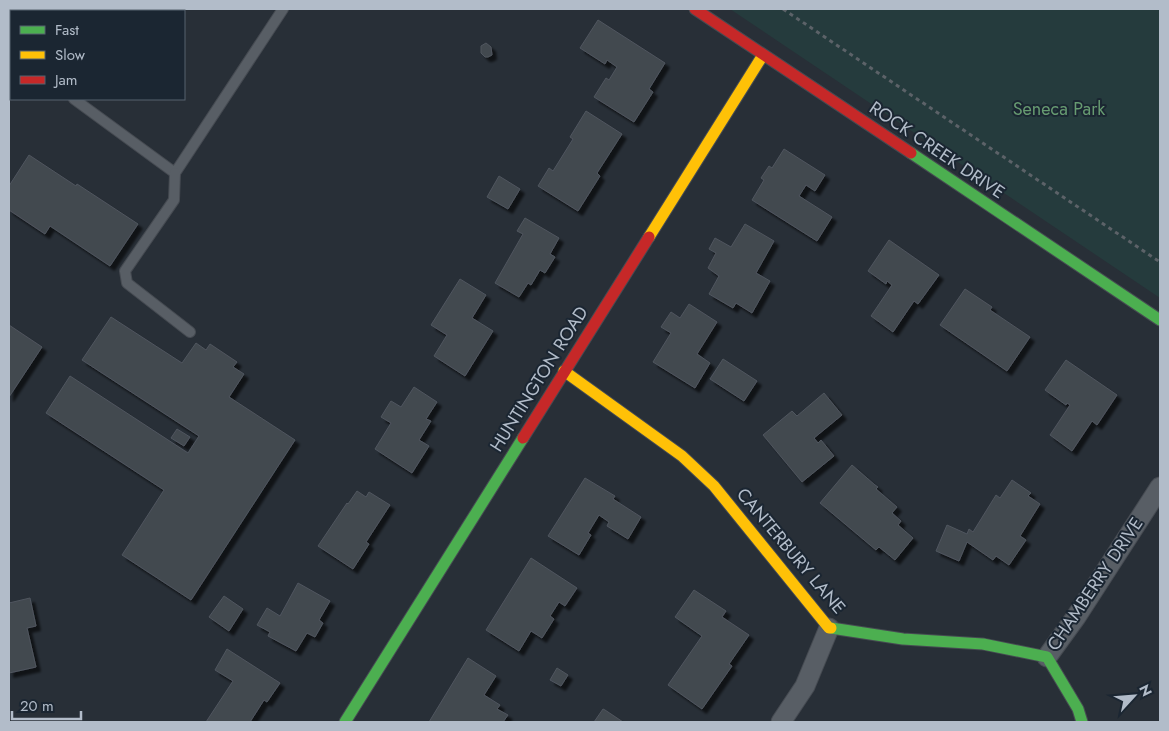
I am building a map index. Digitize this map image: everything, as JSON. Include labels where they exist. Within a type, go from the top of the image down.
[{"type":"street","name":"ROCK CREEK DRIVE","points":[[695,9],[1160,320]]},
{"type":"street","name":"HUNTINGTON ROAD","points":[[345,722],[763,55]]},
{"type":"street","name":"CANTERBURY LANE","points":[[564,371],[682,456],[714,486],[829,628],[904,639],[983,644],[1047,657]]},
{"type":"street","name":"CHAMBERRY DRIVE","points":[[1047,657],[1076,617],[1160,487]]},
{"type":"street","points":[[781,722],[804,686],[829,628]]},
{"type":"street","points":[[1047,657],[1078,708],[1082,722]]},
{"type":"lane","points":[[190,332],[126,283],[125,271],[174,200],[175,173],[283,9]]},
{"type":"lane","points":[[75,100],[175,173]]},
{"type":"path","points":[[783,9],[1160,262]]},
{"type":"green space","name":"Seneca Park","points":[[730,9],[1160,9],[1160,298]]},
{"type":"building","points":[[598,20],[665,63],[649,89],[653,92],[634,122],[594,97],[606,78],[609,80],[617,67],[607,60],[605,64],[580,48]]},
{"type":"building","points":[[486,43],[491,47],[492,55],[488,57],[481,53],[481,46]]},
{"type":"building","points":[[586,111],[622,134],[597,173],[600,176],[578,211],[538,186],[549,168],[553,171],[573,139],[570,137]]},
{"type":"building","points":[[784,149],[825,175],[815,191],[806,185],[799,196],[832,217],[817,241],[752,200],[764,180],[761,178],[769,166],[772,168]]},
{"type":"building","points":[[29,155],[138,224],[110,266],[50,226],[45,234],[9,210],[9,186]]},
{"type":"building","points":[[499,176],[520,189],[508,209],[487,197]]},
{"type":"building","points":[[525,218],[559,238],[550,254],[555,257],[545,273],[540,270],[531,285],[528,283],[519,297],[495,283],[523,234],[517,231]]},
{"type":"building","points":[[745,224],[774,241],[756,273],[770,281],[752,313],[736,303],[733,308],[709,294],[719,276],[708,268],[716,253],[709,249],[715,238],[731,247]]},
{"type":"building","points":[[889,240],[939,275],[918,304],[914,301],[893,332],[871,316],[892,285],[887,281],[886,284],[868,271]]},
{"type":"building","points":[[460,279],[486,295],[472,318],[493,331],[465,376],[434,356],[447,335],[431,325]]},
{"type":"building","points":[[965,289],[992,307],[990,310],[1030,337],[1007,371],[940,325]]},
{"type":"building","points":[[689,304],[717,322],[697,354],[710,363],[695,388],[653,362],[671,333],[661,327],[671,312],[680,318]]},
{"type":"building","points":[[111,317],[182,363],[196,343],[206,350],[210,344],[237,362],[233,367],[244,374],[229,397],[295,440],[191,600],[122,555],[164,490],[46,413],[70,376],[188,453],[199,436],[82,360]]},
{"type":"building","points":[[9,325],[42,347],[9,397]]},
{"type":"building","points":[[723,359],[757,381],[744,401],[710,379]]},
{"type":"building","points":[[1066,360],[1117,395],[1097,425],[1092,421],[1072,451],[1050,435],[1070,405],[1067,403],[1066,405],[1045,390]]},
{"type":"building","points":[[414,387],[437,402],[426,419],[431,421],[419,440],[429,446],[412,473],[375,449],[391,423],[381,417],[389,404],[391,401],[401,407]]},
{"type":"building","points":[[824,393],[842,415],[814,438],[818,443],[821,440],[834,456],[802,482],[763,435],[792,411],[797,416]]},
{"type":"building","points":[[177,429],[190,437],[184,446],[171,438]]},
{"type":"building","points":[[852,465],[878,487],[876,489],[897,507],[892,513],[901,521],[898,525],[913,538],[895,560],[879,547],[876,550],[820,503]]},
{"type":"building","points":[[585,478],[615,496],[613,499],[641,517],[628,539],[607,526],[609,522],[599,515],[588,533],[591,535],[579,555],[548,536]]},
{"type":"building","points":[[1012,480],[1031,493],[1028,496],[1040,504],[1020,536],[1026,540],[1009,565],[996,556],[993,560],[967,542],[959,561],[936,551],[947,525],[967,534],[969,529],[973,532],[996,495],[1000,498]]},
{"type":"building","points":[[357,491],[366,497],[369,492],[390,505],[366,542],[369,544],[353,569],[318,546]]},
{"type":"building","points":[[531,558],[577,588],[565,606],[559,602],[550,616],[554,619],[542,638],[531,631],[519,651],[486,630]]},
{"type":"building","points":[[298,583],[330,601],[319,620],[323,623],[315,637],[307,633],[296,651],[268,636],[270,632],[257,625],[267,608],[280,616]]},
{"type":"building","points":[[694,590],[726,611],[722,617],[749,635],[729,664],[732,666],[702,709],[668,685],[702,636],[675,617]]},
{"type":"building","points":[[224,596],[243,609],[229,631],[209,617]]},
{"type":"building","points":[[30,598],[36,626],[27,628],[36,667],[9,673],[9,603]]},
{"type":"building","points":[[227,649],[280,683],[267,702],[264,700],[250,722],[206,722],[233,681],[215,670]]},
{"type":"building","points":[[468,658],[496,676],[484,695],[500,705],[497,709],[508,715],[503,722],[429,722]]},
{"type":"building","points":[[557,668],[568,675],[561,686],[550,680]]},
{"type":"building","points":[[603,709],[605,710],[623,722],[594,722]]},
{"type":"traffic: fast","points":[[911,153],[1160,320]]},
{"type":"traffic: fast","points":[[345,722],[523,438]]},
{"type":"traffic: fast","points":[[831,628],[903,639],[983,644],[1047,657],[1078,709],[1082,722]]},
{"type":"traffic: slow","points":[[649,237],[763,55]]},
{"type":"traffic: slow","points":[[564,371],[682,456],[714,486],[829,628],[831,628]]},
{"type":"traffic: jam","points":[[695,9],[911,153]]},
{"type":"traffic: jam","points":[[523,438],[649,237]]}]
